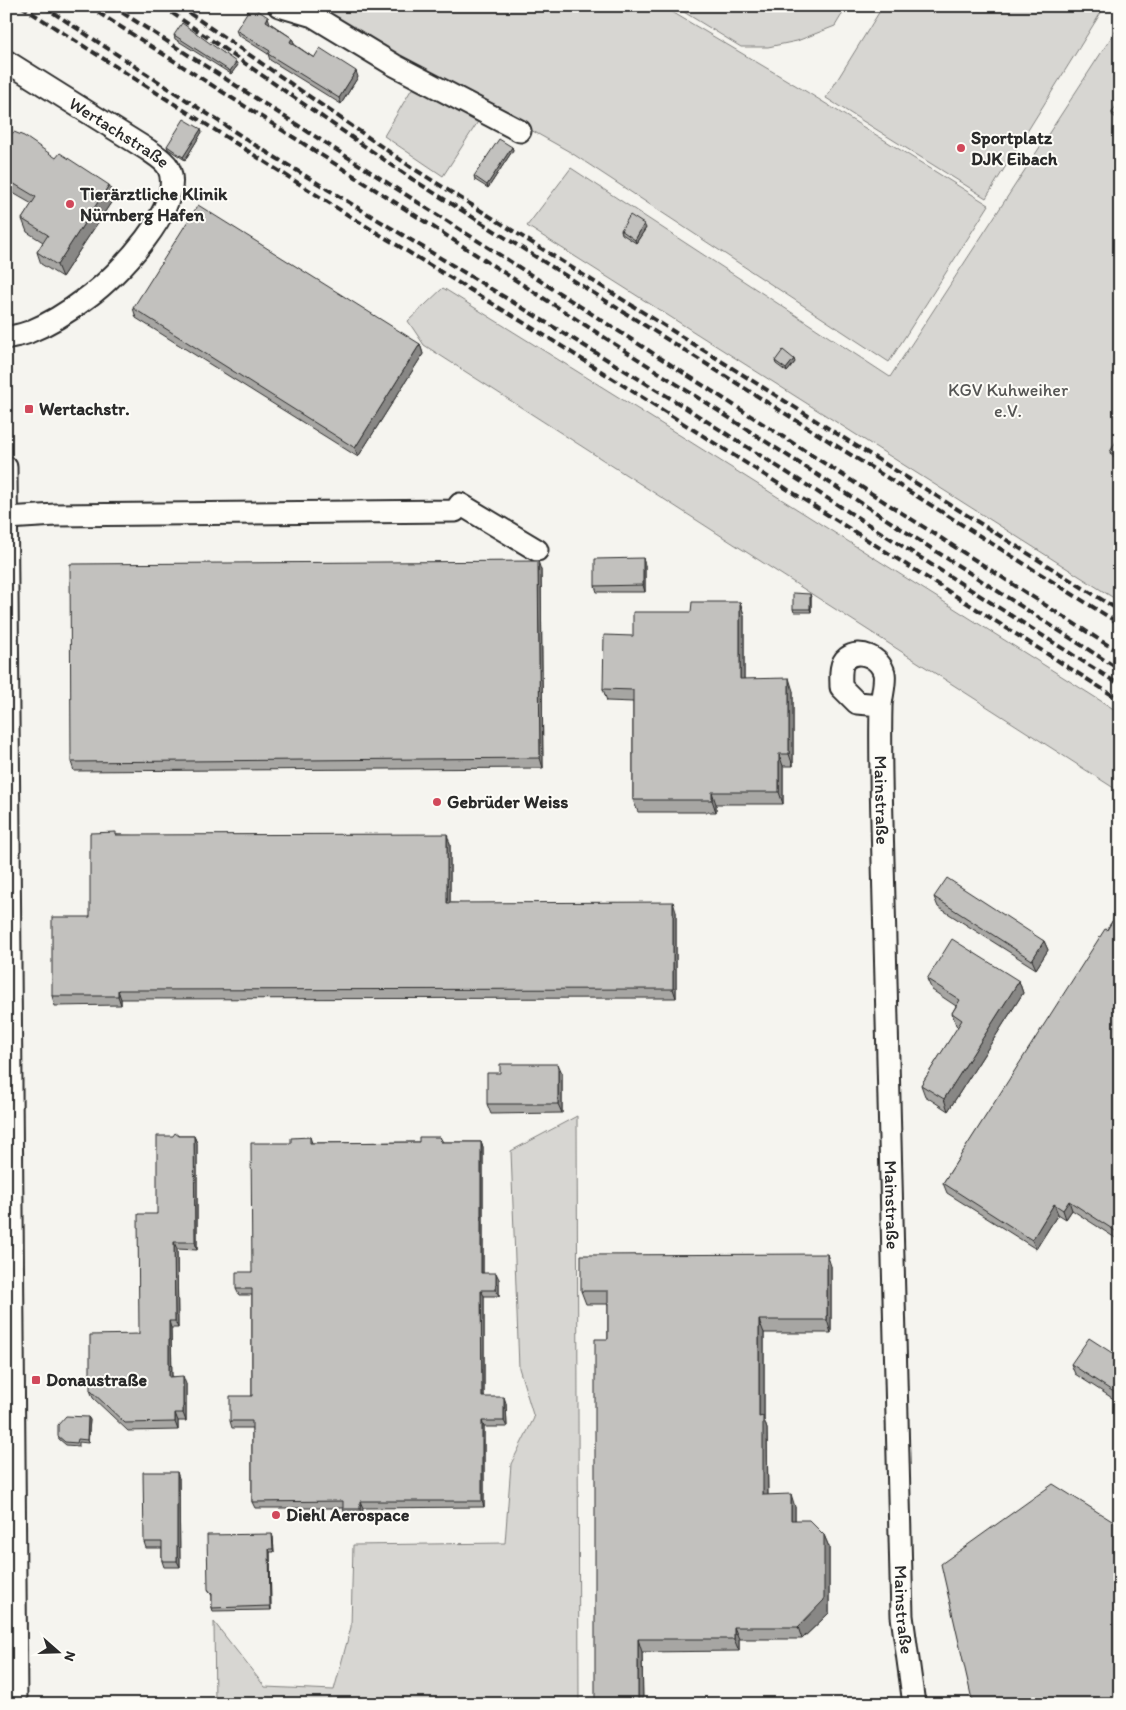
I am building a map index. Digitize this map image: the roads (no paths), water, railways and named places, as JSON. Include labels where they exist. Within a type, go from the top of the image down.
[{"type":"street","points":[[287,7],[313,16],[394,66],[520,130]]},
{"type":"street","name":"Wertachstraße","points":[[6,61],[164,161],[169,169],[171,178],[168,202],[162,216],[128,261],[109,280],[88,298],[58,317],[29,332],[6,338]]},
{"type":"street","points":[[6,467],[8,1023],[16,1704]]},
{"type":"street","points":[[7,530],[56,515],[455,511],[460,504],[537,550]]},
{"type":"street","name":"Mainstraße","points":[[881,705],[882,822],[902,1616],[914,1704]]},
{"type":"railway","points":[[21,6],[348,215],[547,337],[1120,700]]},
{"type":"railway","points":[[43,6],[255,145],[675,401],[1120,685]]},
{"type":"railway","points":[[88,6],[1120,670]]},
{"type":"railway","points":[[112,6],[1120,653]]},
{"type":"railway","points":[[162,6],[412,179],[1120,624]]},
{"type":"railway","points":[[179,6],[411,167],[1120,611]]},
{"type":"place","name":"Sportplatz DJK Eibach","points":[[961,148]]},
{"type":"place","name":"Tierärztliche Klinik Nürnberg Hafen","points":[[70,204]]},
{"type":"place","name":"Wertachstr.","points":[[29,409]]},
{"type":"place","name":"Gebrüder Weiss","points":[[437,802]]},
{"type":"place","name":"Donaustraße","points":[[36,1380]]},
{"type":"place","name":"Diehl Aerospace","points":[[276,1515]]},
{"type":"park label","name":"KGV Kuhweiher e.V.","points":[[1008,400]]}]
